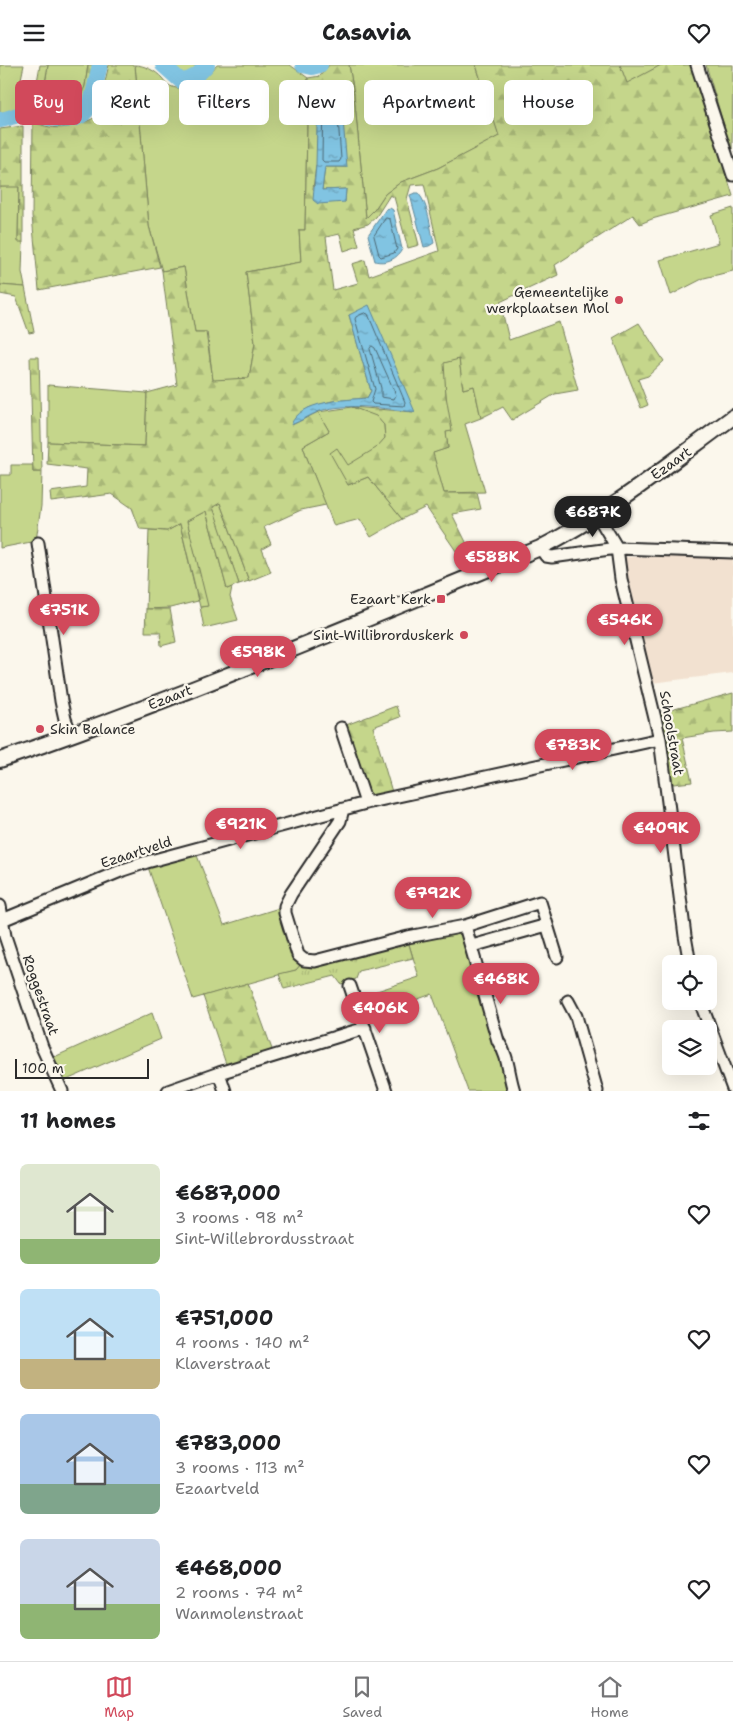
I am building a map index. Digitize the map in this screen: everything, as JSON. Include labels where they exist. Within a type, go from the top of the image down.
[{"type":"main road","name":"Ezaart","points":[[0,760],[71,735],[313,641],[540,548],[598,516],[733,417]]},
{"type":"street","points":[[698,65],[733,175]]},
{"type":"street","name":"Schoolstraat","points":[[598,516],[617,548],[621,579],[660,739],[688,955]]},
{"type":"street","points":[[38,543],[57,683],[65,719],[71,735]]},
{"type":"street","points":[[540,548],[546,556],[552,557],[617,548],[733,552]]},
{"type":"street","points":[[341,727],[366,803]]},
{"type":"street","name":"Ezaartveld","points":[[1,920],[147,863],[343,809],[660,739]]},
{"type":"street","points":[[343,809],[340,821],[287,900],[285,913],[298,955],[304,960],[315,961],[408,937],[465,925],[540,902],[557,957]]},
{"type":"street","name":"Roggestraat","points":[[0,906],[5,936],[42,1047],[62,1091]]},
{"type":"street","points":[[465,925],[498,1041],[509,1066],[514,1091]]},
{"type":"street","points":[[472,946],[547,925]]},
{"type":"street","points":[[350,986],[386,1091]]},
{"type":"street","points":[[568,1001],[576,1016],[597,1091]]},
{"type":"street","points":[[703,1010],[733,1089]]},
{"type":"street","points":[[168,1091],[219,1073],[364,1028]]},
{"type":"street","points":[[219,1073],[225,1091]]},
{"type":"shaded area","points":[[733,555],[733,673],[651,683],[625,579],[622,559],[625,557]]},
{"type":"green space","points":[[0,65],[24,65],[21,80],[15,80],[15,109],[0,113]]},
{"type":"green space","points":[[40,65],[48,65],[46,80],[37,80]]},
{"type":"green space","points":[[48,65],[88,65],[82,94],[82,80],[46,80]]},
{"type":"green space","points":[[88,65],[96,65],[89,99],[82,110],[82,94]]},
{"type":"green space","points":[[109,65],[135,65],[136,80],[105,80]]},
{"type":"green space","points":[[135,65],[150,69],[163,80],[136,80]]},
{"type":"green space","points":[[173,65],[199,65],[189,74],[182,74]]},
{"type":"green space","points":[[217,65],[290,65],[308,78],[308,80],[279,80],[279,125],[307,125],[305,230],[299,230],[301,262],[246,272],[255,343],[249,378],[213,381],[207,332],[195,332],[184,267],[162,271],[149,226],[140,125],[169,125],[169,85],[179,88],[179,125],[269,125],[269,80],[201,80]]},
{"type":"green space","points":[[329,65],[349,65],[352,80],[308,80],[308,78],[320,76]]},
{"type":"green space","points":[[349,65],[476,65],[481,80],[364,80],[364,125],[494,125],[494,118],[500,136],[438,168],[401,182],[385,194],[366,218],[354,80],[352,80]]},
{"type":"green space","points":[[476,65],[620,65],[627,83],[661,65],[693,65],[733,196],[640,224],[633,215],[555,265],[558,275],[500,302],[509,340],[559,322],[578,390],[555,394],[512,420],[503,407],[481,418],[474,386],[463,389],[459,359],[444,363],[446,396],[452,431],[446,432],[448,448],[433,453],[444,493],[477,493],[481,509],[452,514],[478,566],[469,570],[426,507],[402,519],[368,477],[348,485],[330,453],[337,448],[348,465],[376,448],[385,438],[384,425],[376,416],[352,407],[414,412],[349,315],[371,391],[367,398],[332,401],[308,408],[292,425],[318,412],[329,431],[303,446],[326,505],[301,510],[264,527],[271,544],[262,549],[271,572],[249,581],[220,503],[213,507],[239,584],[227,589],[206,511],[187,521],[208,606],[200,607],[180,524],[167,531],[140,529],[132,508],[112,494],[51,502],[50,492],[86,487],[87,469],[47,464],[48,442],[145,446],[147,393],[177,385],[162,271],[184,267],[195,332],[206,332],[213,380],[249,378],[255,343],[246,272],[301,262],[299,230],[305,230],[307,125],[354,125],[354,94],[366,218],[385,194],[401,182],[438,168],[499,136],[494,121],[494,80],[481,80]],"holes":[[[316,165],[347,167],[325,167],[322,190],[346,189],[345,202],[313,189]],[[424,184],[439,251],[369,276],[365,260],[352,264],[358,283],[333,290],[326,237],[340,234],[344,251],[359,246],[354,228],[368,224],[376,217],[390,195],[394,197],[408,248],[419,245],[407,199],[411,185]]]},
{"type":"green space","points":[[620,65],[661,65],[627,84]]},
{"type":"green space","points":[[706,65],[733,65],[732,153]]},
{"type":"green space","points":[[92,119],[92,125],[140,125],[149,226],[160,267],[39,290],[32,216],[33,125],[58,128],[82,125],[82,123]]},
{"type":"green space","points":[[23,126],[23,242],[18,242],[19,187],[0,187],[0,129]]},
{"type":"green space","points":[[19,186],[18,241],[23,242],[22,272],[25,287],[0,285],[0,187]]},
{"type":"green space","points":[[733,208],[733,271],[704,278],[671,295],[660,260],[719,243],[711,215]]},
{"type":"green space","points":[[0,285],[25,287],[34,332],[29,333],[16,297],[0,294]]},
{"type":"green space","points":[[639,323],[664,361],[648,376],[638,379],[648,405],[641,408],[613,338]]},
{"type":"green space","points":[[30,357],[39,357],[42,472],[33,472]]},
{"type":"green space","points":[[459,358],[463,389],[474,386],[481,418],[465,424],[485,492],[444,493],[432,453],[448,448],[443,363]]},
{"type":"green space","points":[[48,385],[147,393],[145,446],[48,442]]},
{"type":"green space","points":[[352,407],[376,415],[384,425],[385,438],[348,485],[368,477],[402,519],[371,537],[360,519],[334,526],[303,446],[329,431],[318,412]]},
{"type":"green space","points":[[11,465],[33,465],[33,472],[42,472],[41,506],[36,541],[0,548],[0,475],[11,475]]},
{"type":"green space","points":[[220,503],[249,581],[239,584],[212,507]]},
{"type":"green space","points":[[206,511],[227,589],[232,587],[230,597],[238,620],[204,628],[200,607],[207,606],[187,521]]},
{"type":"green space","points":[[180,524],[198,601],[170,608],[146,609],[149,530],[167,531]]},
{"type":"green space","points":[[146,609],[170,609],[176,642],[161,646],[160,632],[145,632]]},
{"type":"green space","points":[[733,693],[733,732],[682,738],[692,782],[673,784],[660,713]]},
{"type":"green space","points":[[396,706],[400,717],[373,727],[392,792],[370,798],[346,725]]},
{"type":"green space","points":[[196,853],[224,925],[279,908],[281,922],[294,958],[302,963],[296,970],[193,999],[148,867]]},
{"type":"green space","points":[[459,931],[463,937],[509,1091],[468,1091],[432,994],[365,1018],[362,996],[419,977],[408,941]]},
{"type":"green space","points":[[408,941],[413,958],[359,971],[356,979],[341,984],[335,976],[284,989],[279,974],[296,970],[302,963]]},
{"type":"green space","points":[[248,983],[273,1052],[227,1067],[203,996]]},
{"type":"green space","points":[[152,1013],[161,1039],[62,1082],[52,1058]]},
{"type":"water","points":[[317,125],[343,125],[347,167],[325,167],[322,190],[346,189],[345,202],[318,204],[313,200]]},
{"type":"water","points":[[418,193],[422,198],[429,217],[434,243],[429,246],[424,247],[410,195]]},
{"type":"water","points":[[390,208],[393,210],[402,249],[398,256],[391,260],[375,261],[368,235],[386,209]]},
{"type":"water","points":[[369,305],[415,412],[367,407],[331,408],[320,411],[291,425],[296,417],[313,406],[336,401],[367,398],[371,391],[349,315]]},
{"type":"waterway","points":[[0,120],[23,114],[58,119],[76,118],[89,107],[100,65]]},
{"type":"waterway","points":[[163,65],[181,81],[195,76],[207,65]]},
{"type":"waterway","points":[[303,65],[312,67],[320,65]]},
{"type":"place","name":"Gemeentelijke werkplaatsen Mol","points":[[619,300]]},
{"type":"place","name":"Ezaart Kerk","points":[[441,599]]},
{"type":"place","name":"Sint-Willibrorduskerk","points":[[464,635]]},
{"type":"place","name":"Skin Balance","points":[[40,729]]}]
